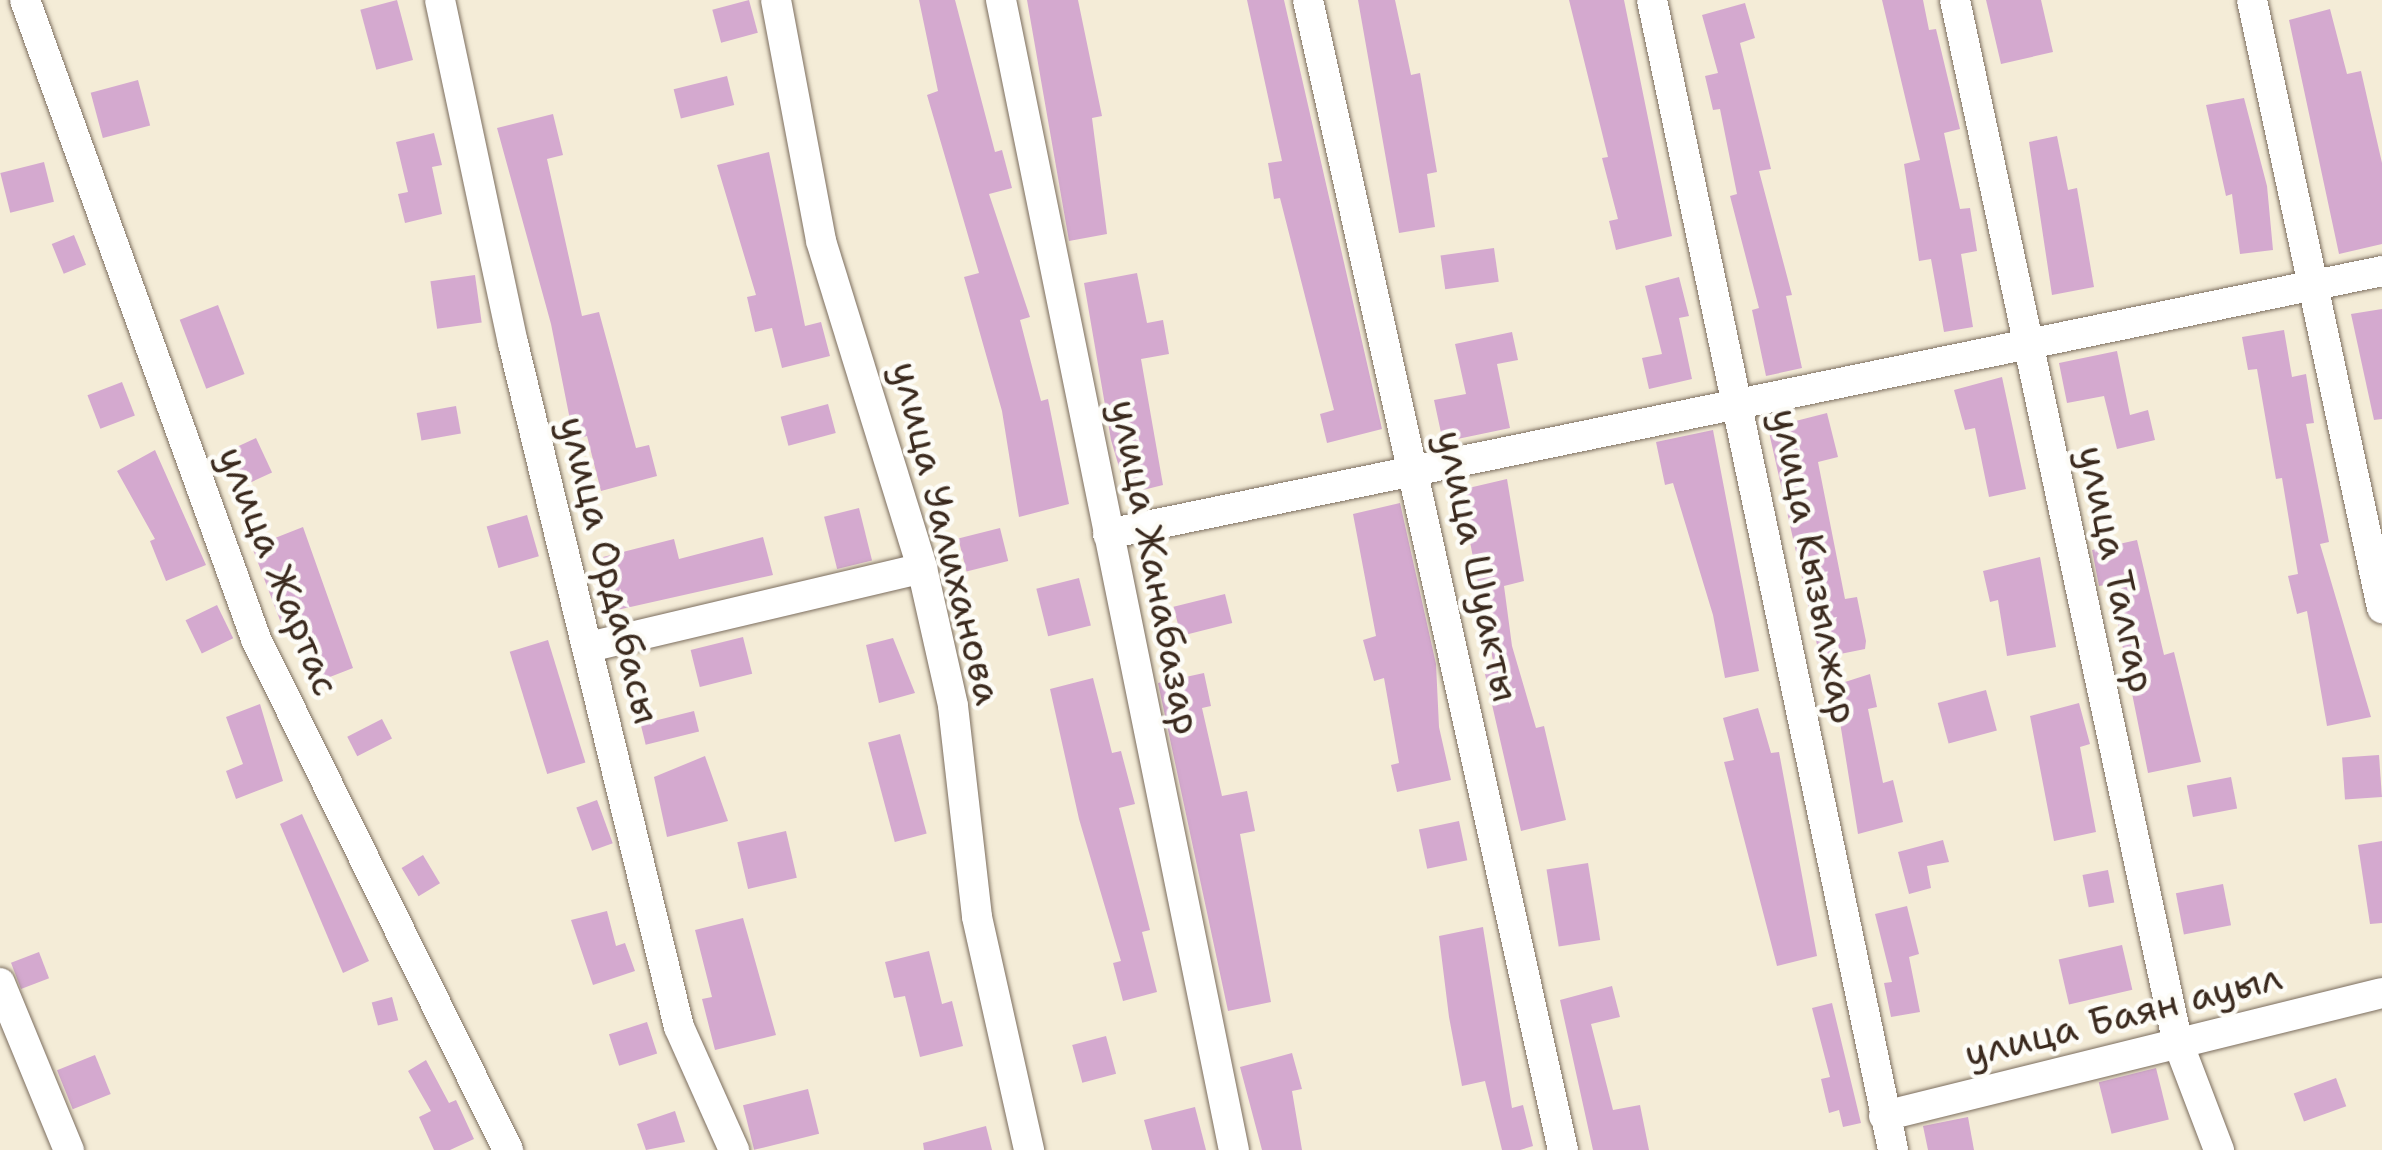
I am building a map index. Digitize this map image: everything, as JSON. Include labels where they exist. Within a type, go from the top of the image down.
[{"type":"street","name":"улица Жартас","points":[[26,0],[256,639],[508,1150]]},
{"type":"street","name":"улица Ордабасы","points":[[440,0],[514,343],[679,1027],[734,1150]]},
{"type":"street","name":"улица Уалиханова","points":[[776,0],[821,241],[922,568],[953,706],[976,917],[1029,1150]]},
{"type":"street","name":"улица Жанабазар","points":[[1001,0],[1234,1150]]},
{"type":"street","name":"улица Шуакты","points":[[1308,0],[1417,470],[1563,1150]]},
{"type":"street","name":"улица Кызылжар","points":[[1652,0],[1742,403],[1893,1150]]},
{"type":"street","name":"улица Талгар","points":[[1955,0],[2177,1040],[2219,1150]]},
{"type":"street","points":[[2252,0],[2382,608]]},
{"type":"street","points":[[1108,534],[2382,272]]},
{"type":"street","points":[[589,647],[922,568]]},
{"type":"street","points":[[0,983],[69,1150]]},
{"type":"street","name":"улица Баян ауыл","points":[[1884,1116],[2177,1040],[2382,993]]},
{"type":"building","points":[[397,0],[413,60],[376,70],[360,10]]},
{"type":"building","points":[[749,0],[758,33],[721,43],[712,10]]},
{"type":"building","points":[[919,0],[955,0],[995,152],[1002,150],[1012,188],[989,194],[1030,317],[1020,320],[1041,401],[1048,399],[1069,504],[1019,517],[1002,411],[964,277],[979,273],[927,95],[938,91]]},
{"type":"building","points":[[1027,0],[1078,0],[1102,116],[1092,118],[1107,234],[1069,241]]},
{"type":"building","points":[[1247,0],[1284,0],[1382,429],[1327,443],[1320,414],[1334,410],[1280,198],[1274,199],[1268,163],[1282,161]]},
{"type":"building","points":[[1358,0],[1395,0],[1411,75],[1420,73],[1437,172],[1427,174],[1435,227],[1399,233]]},
{"type":"building","points":[[1569,0],[1624,0],[1672,236],[1616,250],[1609,221],[1618,219],[1602,158],[1608,157]]},
{"type":"building","points":[[1882,0],[1923,0],[1929,30],[1936,29],[1960,129],[1944,133],[1960,209],[1970,208],[1977,251],[1961,254],[1973,327],[1944,332],[1931,259],[1919,261],[1904,164],[1920,160]]},
{"type":"building","points":[[1986,0],[2041,0],[2053,52],[2001,64]]},
{"type":"building","points":[[1745,3],[1755,38],[1740,43],[1771,169],[1759,171],[1792,295],[1786,296],[1802,368],[1766,376],[1752,310],[1759,308],[1730,196],[1737,194],[1720,109],[1713,110],[1705,76],[1718,73],[1702,15]]},
{"type":"building","points":[[2330,9],[2347,74],[2361,71],[2382,163],[2382,244],[2339,254],[2289,20]]},
{"type":"building","points":[[727,76],[734,105],[681,118],[674,89]]},
{"type":"building","points":[[138,80],[150,125],[103,138],[91,93]]},
{"type":"building","points":[[2244,98],[2267,186],[2273,250],[2240,254],[2232,194],[2226,196],[2206,105]]},
{"type":"building","points":[[553,114],[563,155],[547,159],[582,316],[599,312],[636,448],[649,445],[657,476],[601,491],[587,436],[574,440],[551,324],[497,128]]},
{"type":"building","points":[[434,133],[442,165],[432,167],[442,214],[405,223],[398,194],[408,192],[396,142]]},
{"type":"building","points":[[2057,136],[2068,190],[2077,188],[2094,287],[2052,295],[2029,142]]},
{"type":"building","points":[[769,152],[805,326],[821,322],[830,356],[782,368],[772,328],[755,332],[747,297],[756,295],[717,165]]},
{"type":"building","points":[[44,162],[54,202],[10,213],[0,173]]},
{"type":"building","points":[[74,235],[86,265],[64,274],[52,244]]},
{"type":"building","points":[[1494,248],[1499,282],[1445,289],[1441,256]]},
{"type":"building","points":[[1137,273],[1147,323],[1163,320],[1169,354],[1141,359],[1163,485],[1127,494],[1111,440],[1084,283]]},
{"type":"building","points":[[475,275],[482,323],[437,329],[430,281]]},
{"type":"building","points":[[1679,277],[1689,316],[1679,318],[1692,379],[1649,389],[1642,358],[1662,354],[1645,286]]},
{"type":"building","points":[[218,305],[245,374],[206,389],[180,320]]},
{"type":"building","points":[[2382,309],[2382,419],[2374,420],[2351,314]]},
{"type":"building","points":[[2284,330],[2292,377],[2306,374],[2314,423],[2306,424],[2329,542],[2320,544],[2371,717],[2327,726],[2307,611],[2297,614],[2288,576],[2298,574],[2282,478],[2276,479],[2257,369],[2248,370],[2242,337]]},
{"type":"building","points":[[1512,332],[1518,360],[1497,364],[1510,428],[1443,442],[1434,400],[1466,394],[1455,344]]},
{"type":"building","points":[[2117,351],[2130,415],[2148,410],[2155,440],[2117,449],[2104,396],[2067,403],[2059,363]]},
{"type":"building","points":[[2002,377],[2026,489],[1989,497],[1975,428],[1965,430],[1954,390]]},
{"type":"building","points":[[122,382],[135,416],[100,429],[87,395]]},
{"type":"building","points":[[828,404],[836,433],[788,446],[781,417]]},
{"type":"building","points":[[456,406],[461,434],[421,441],[417,413]]},
{"type":"building","points":[[1827,413],[1838,457],[1818,462],[1845,599],[1857,597],[1866,641],[1865,649],[1820,658],[1768,428]]},
{"type":"building","points":[[1713,430],[1759,671],[1725,678],[1713,615],[1673,483],[1665,485],[1656,442]]},
{"type":"building","points":[[256,438],[272,472],[238,488],[222,454]]},
{"type":"building","points":[[155,450],[206,565],[166,581],[150,541],[155,539],[117,471]]},
{"type":"building","points":[[1507,479],[1524,581],[1504,586],[1512,646],[1536,728],[1544,726],[1566,820],[1521,831],[1485,674],[1495,671],[1460,490]]},
{"type":"building","points":[[1400,503],[1436,664],[1439,727],[1451,780],[1397,792],[1391,765],[1399,763],[1384,678],[1374,681],[1363,640],[1376,636],[1353,514]]},
{"type":"building","points":[[859,508],[872,560],[837,569],[824,517]]},
{"type":"building","points":[[527,515],[539,556],[498,568],[487,527]]},
{"type":"building","points":[[303,527],[353,668],[317,682],[292,618],[281,623],[252,547]]},
{"type":"building","points":[[1000,528],[1008,561],[967,571],[958,538]]},
{"type":"building","points":[[763,537],[773,575],[617,610],[603,557],[674,539],[679,559]]},
{"type":"building","points":[[2137,540],[2164,655],[2174,652],[2201,762],[2148,773],[2110,584],[2099,586],[2092,550]]},
{"type":"building","points":[[2040,557],[2056,647],[2007,656],[1998,600],[1990,602],[1983,571]]},
{"type":"building","points":[[1079,578],[1091,626],[1048,636],[1036,589]]},
{"type":"building","points":[[1225,594],[1232,623],[1181,636],[1174,607]]},
{"type":"building","points":[[217,605],[233,638],[202,654],[186,620]]},
{"type":"building","points":[[743,637],[752,674],[700,687],[691,650]]},
{"type":"building","points":[[893,638],[915,693],[879,703],[866,645]]},
{"type":"building","points":[[548,640],[585,762],[547,774],[510,652]]},
{"type":"building","points":[[1204,673],[1211,706],[1202,708],[1222,796],[1247,791],[1255,831],[1240,834],[1271,1002],[1228,1011],[1158,683]]},
{"type":"building","points":[[1870,674],[1877,707],[1868,709],[1883,783],[1893,780],[1903,822],[1858,834],[1839,716],[1832,717],[1826,688]]},
{"type":"building","points":[[1093,678],[1112,753],[1121,751],[1135,804],[1119,808],[1150,930],[1142,932],[1157,992],[1123,1001],[1113,963],[1121,961],[1079,819],[1050,689]]},
{"type":"building","points":[[1986,690],[1997,731],[1949,744],[1938,703]]},
{"type":"building","points":[[2079,703],[2090,744],[2080,747],[2096,832],[2054,841],[2030,716]]},
{"type":"building","points":[[260,704],[283,781],[236,799],[226,771],[243,764],[226,717]]},
{"type":"building","points":[[1758,708],[1771,753],[1779,752],[1817,956],[1777,966],[1724,762],[1734,760],[1723,718]]},
{"type":"building","points":[[694,711],[699,731],[646,745],[641,724]]},
{"type":"building","points":[[382,719],[392,739],[357,756],[347,737]]},
{"type":"building","points":[[900,734],[927,833],[895,842],[868,743]]},
{"type":"building","points":[[2379,755],[2382,797],[2345,799],[2342,758]]},
{"type":"building","points":[[705,756],[728,821],[667,837],[654,777]]},
{"type":"building","points":[[2231,777],[2237,808],[2193,817],[2187,786]]},
{"type":"building","points":[[597,800],[613,843],[592,851],[576,808]]},
{"type":"building","points":[[302,814],[369,961],[343,973],[280,824]]},
{"type":"building","points":[[1459,821],[1467,860],[1427,869],[1419,830]]},
{"type":"building","points":[[786,831],[797,878],[748,889],[737,842]]},
{"type":"building","points":[[1943,840],[1949,862],[1927,866],[1931,888],[1909,894],[1898,852]]},
{"type":"building","points":[[2382,841],[2382,923],[2370,924],[2358,845]]},
{"type":"building","points":[[423,855],[440,883],[419,896],[402,868]]},
{"type":"building","points":[[1588,863],[1600,940],[1559,947],[1547,870]]},
{"type":"building","points":[[2108,870],[2114,902],[2089,907],[2082,875]]},
{"type":"building","points":[[2223,884],[2231,925],[2184,934],[2176,893]]},
{"type":"building","points":[[1907,906],[1919,954],[1909,957],[1920,1012],[1891,1017],[1884,983],[1892,982],[1875,914]]},
{"type":"building","points":[[607,911],[616,946],[625,943],[635,971],[593,985],[571,920]]},
{"type":"building","points":[[743,918],[776,1035],[715,1050],[702,999],[712,997],[695,930]]},
{"type":"building","points":[[1483,927],[1512,1108],[1523,1105],[1533,1146],[1520,1150],[1502,1150],[1485,1081],[1462,1086],[1449,1017],[1439,936]]},
{"type":"building","points":[[2122,945],[2132,990],[2069,1004],[2059,960]]},
{"type":"building","points":[[929,951],[942,1004],[952,1001],[963,1046],[920,1057],[905,996],[894,998],[885,962]]},
{"type":"building","points":[[39,952],[49,978],[21,989],[11,963]]},
{"type":"building","points":[[1612,986],[1620,1017],[1591,1024],[1613,1110],[1640,1105],[1649,1150],[1593,1150],[1560,1000]]},
{"type":"building","points":[[392,997],[398,1020],[378,1026],[372,1002]]},
{"type":"building","points":[[1832,1003],[1861,1123],[1843,1127],[1839,1110],[1829,1113],[1821,1079],[1830,1077],[1812,1008]]},
{"type":"building","points":[[647,1022],[657,1053],[619,1066],[609,1034]]},
{"type":"building","points":[[1106,1036],[1116,1074],[1082,1083],[1072,1045]]},
{"type":"building","points":[[1292,1053],[1302,1089],[1292,1091],[1302,1150],[1262,1150],[1240,1067]]},
{"type":"building","points":[[95,1055],[111,1094],[73,1109],[57,1070]]},
{"type":"building","points":[[426,1060],[449,1103],[456,1100],[474,1139],[450,1150],[434,1150],[419,1117],[431,1111],[408,1071]]},
{"type":"building","points":[[2156,1068],[2169,1119],[2112,1134],[2099,1082]]},
{"type":"building","points":[[2336,1078],[2346,1106],[2304,1122],[2294,1093]]},
{"type":"building","points":[[808,1089],[819,1134],[754,1150],[743,1105]]},
{"type":"building","points":[[1195,1107],[1206,1150],[1152,1150],[1144,1120]]},
{"type":"building","points":[[675,1111],[685,1142],[646,1150],[637,1124]]},
{"type":"building","points":[[1968,1117],[1974,1150],[1928,1150],[1923,1126]]},
{"type":"building","points":[[986,1126],[992,1150],[924,1150],[923,1143]]}]
